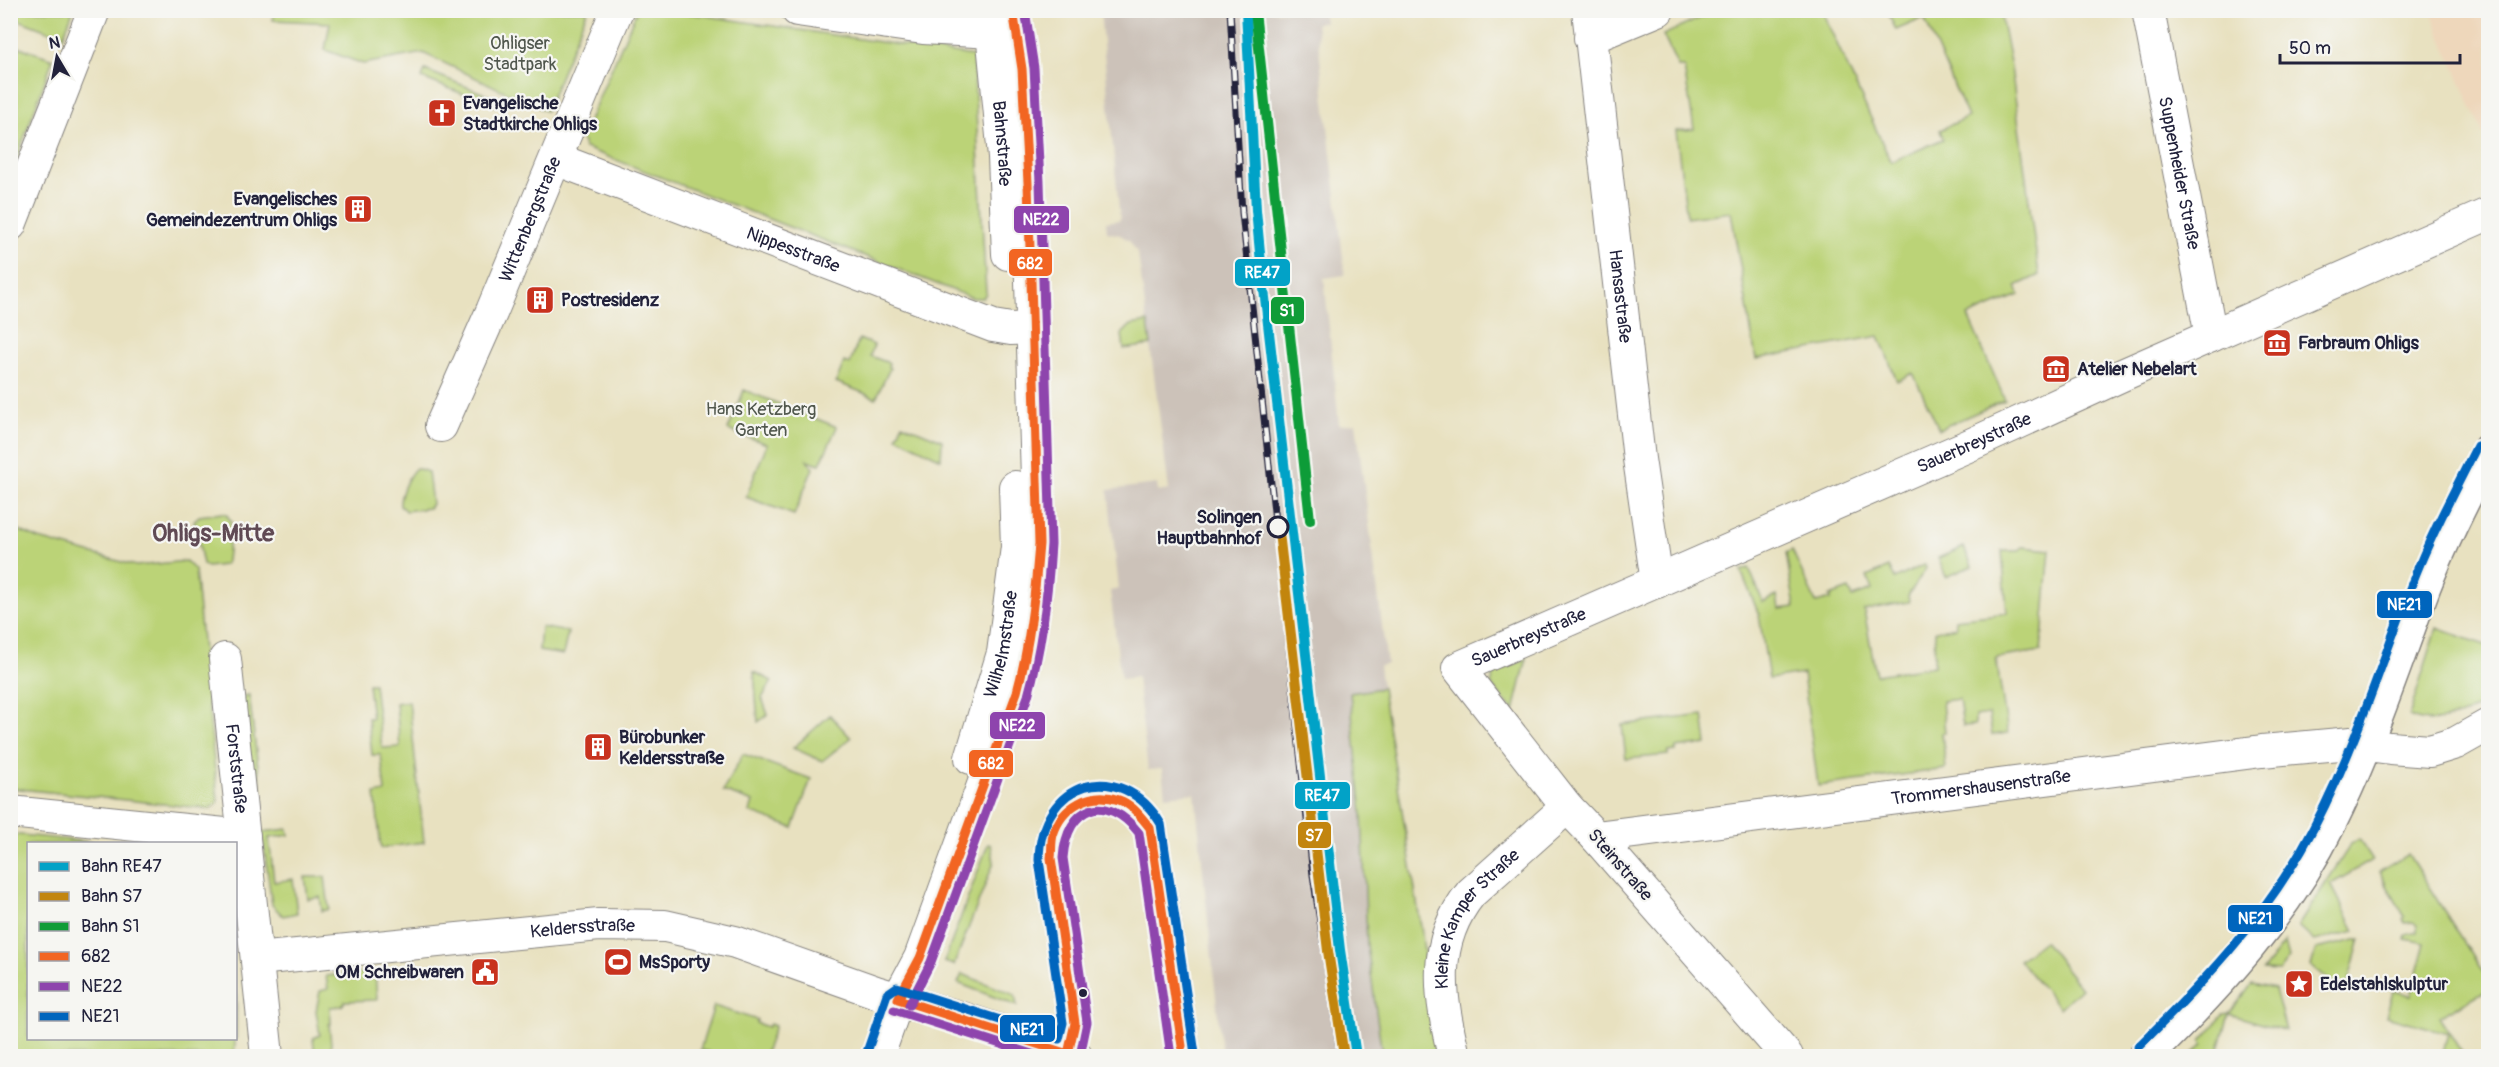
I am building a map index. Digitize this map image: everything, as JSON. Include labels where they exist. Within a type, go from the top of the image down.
[{"type":"main road","points":[[2146,1056],[2191,1013],[2259,933],[2292,889],[2330,823],[2366,744],[2440,549],[2488,451]]},
{"type":"street","points":[[10,225],[94,10]]},
{"type":"street","name":"Wittenbergstraße","points":[[441,426],[556,159],[617,10]]},
{"type":"street","points":[[797,10],[923,28],[999,18]]},
{"type":"street","points":[[1589,24],[1658,10]]},
{"type":"street","name":"Suppenheider Straße","points":[[2148,10],[2211,336]]},
{"type":"street","name":"Bahnstraße","points":[[999,18],[1022,69],[1028,183],[1021,328],[1024,454]]},
{"type":"street","name":"Bahnstraße","points":[[999,18],[1004,157],[1021,328]]},
{"type":"street","name":"Hansastraße","points":[[1589,24],[1639,459],[1656,582]]},
{"type":"street","name":"Nippesstraße","points":[[556,159],[993,326],[1021,328]]},
{"type":"street","name":"Sauerbreystraße","points":[[1458,668],[1970,446],[2211,336],[2488,214]]},
{"type":"street","name":"Wilhelmstraße","points":[[898,999],[902,953],[973,752],[1003,653],[1017,547],[1024,454]]},
{"type":"street","name":"Wilhelmstraße","points":[[878,1056],[898,999],[920,958],[1017,692],[1026,661],[1035,603],[1039,544],[1024,454]]},
{"type":"street","name":"Forststraße","points":[[225,659],[267,1056]]},
{"type":"street","name":"Steinstraße","points":[[1458,668],[1567,807],[1596,837],[1787,1056]]},
{"type":"street","name":"Trommershausenstraße","points":[[1596,837],[2240,753],[2351,742],[2430,751],[2456,743],[2488,725]]},
{"type":"street","points":[[1072,1055],[1075,1023],[1051,858],[1051,839],[1057,821],[1067,810],[1083,799],[1103,796],[1127,803],[1143,816],[1150,828],[1183,1051]]},
{"type":"street","name":"Kleine Kamper Straße","points":[[1454,1056],[1441,980],[1445,941],[1450,924],[1471,892],[1567,807]]},
{"type":"street","points":[[10,812],[244,836]]},
{"type":"street","name":"Keldersstraße","points":[[257,959],[590,926],[644,924],[690,930],[735,942],[898,999],[1072,1055]]},
{"type":"shaded area","points":[[1100,11],[1323,11],[1325,22],[1316,23],[1345,275],[1324,278],[1339,425],[1356,423],[1387,664],[1379,666],[1422,933],[1435,1056],[1222,1056],[1195,793],[1165,796],[1162,769],[1148,770],[1137,677],[1121,679],[1110,591],[1119,589],[1108,490],[1157,484],[1158,492],[1169,490],[1137,252],[1129,240],[1107,232],[1106,222],[1120,220]]},
{"type":"shaded area","points":[[2430,11],[2488,11],[2488,145],[2433,17]]},
{"type":"green space","name":"Ohligser Stadtpark","points":[[587,10],[546,111],[423,53],[363,64],[325,50],[330,23],[273,20],[273,11]]},
{"type":"green space","points":[[637,10],[673,11],[973,56],[986,293],[983,298],[973,298],[585,148],[581,139]]},
{"type":"green space","points":[[1718,10],[1822,11],[1891,162],[1943,139],[1940,130],[1968,117],[1924,18],[1896,30],[1887,11],[2000,11],[2011,67],[2039,275],[2016,286],[2019,295],[1968,316],[2005,400],[1939,429],[1913,373],[1897,381],[1879,336],[1756,359],[1731,212],[1687,218],[1676,131],[1694,129],[1684,67],[1678,67],[1663,35]]},
{"type":"green space","points":[[10,11],[73,11],[63,37],[11,17]]},
{"type":"green space","points":[[10,44],[53,59],[11,174]]},
{"type":"green space","points":[[425,70],[497,99],[494,106],[422,78]]},
{"type":"green space","points":[[1148,322],[1151,345],[1124,349],[1122,334],[1131,325]]},
{"type":"green space","points":[[859,339],[874,345],[870,356],[889,363],[890,368],[876,398],[836,382],[844,362],[850,364]]},
{"type":"green space","name":"Hans Ketzberg Garten","points":[[744,390],[837,427],[820,464],[807,460],[813,468],[794,515],[746,497],[767,444],[728,430]]},
{"type":"green space","points":[[902,424],[942,440],[941,459],[897,437]]},
{"type":"green space","points":[[416,468],[428,472],[432,504],[429,508],[406,511],[400,506],[401,497],[407,480]]},
{"type":"green space","points":[[226,514],[231,521],[227,561],[224,565],[207,567],[203,564],[194,521],[199,516]]},
{"type":"green space","points":[[11,527],[39,539],[136,566],[186,561],[195,570],[218,802],[211,809],[11,788]]},
{"type":"green space","points":[[1964,547],[1972,566],[1946,577],[1938,558]]},
{"type":"green space","points":[[2022,547],[2050,550],[2041,651],[1996,658],[2008,733],[1992,735],[1989,714],[1975,716],[1975,725],[1963,726],[1959,699],[1942,701],[1945,733],[1942,733],[1946,769],[1818,786],[1803,674],[1769,679],[1759,615],[1741,571],[1749,568],[1763,602],[1777,596],[1779,609],[1795,607],[1786,553],[1792,550],[1816,603],[1831,599],[1830,596],[1849,589],[1853,597],[1872,590],[1867,577],[1889,567],[1895,579],[1925,564],[1926,568],[1908,596],[1909,602],[1864,610],[1876,675],[1934,666],[1935,631],[1956,627],[1955,619],[2007,613],[2002,551],[2019,551]]},
{"type":"green space","points":[[541,627],[568,632],[563,655],[539,651]]},
{"type":"green space","points":[[2437,628],[2488,646],[2488,702],[2460,716],[2429,721],[2409,716]]},
{"type":"green space","points":[[1527,658],[1514,711],[1491,685],[1494,674]]},
{"type":"green space","points":[[754,672],[772,681],[762,698],[768,715],[758,722]]},
{"type":"green space","points":[[368,684],[374,684],[382,748],[400,747],[396,703],[409,701],[424,842],[381,848],[375,794],[385,792],[381,755],[372,755],[368,718],[372,718]]},
{"type":"green space","points":[[1382,688],[1422,933],[1435,1056],[1383,1056],[1381,1047],[1367,945],[1362,814],[1350,693]]},
{"type":"green space","points":[[249,695],[262,799],[251,801],[239,697]]},
{"type":"green space","points":[[830,715],[851,738],[822,761],[793,748]]},
{"type":"green space","points":[[1703,715],[1707,744],[1676,748],[1676,751],[1668,752],[1668,755],[1626,759],[1622,725]]},
{"type":"green space","points":[[743,754],[811,779],[793,828],[750,812],[753,802],[723,791]]},
{"type":"green space","points":[[288,829],[289,835],[269,838],[274,882],[293,879],[297,913],[283,916],[272,905],[262,832]]},
{"type":"green space","points":[[11,834],[90,842],[27,842],[27,1040],[235,1040],[234,1056],[11,1056]]},
{"type":"green space","points":[[2359,839],[2373,860],[2331,884],[2355,931],[2314,941],[2298,926],[2351,844]]},
{"type":"green space","points":[[988,844],[991,845],[994,862],[954,965],[944,962]]},
{"type":"green space","points":[[2408,854],[2488,980],[2488,989],[2439,1017],[2464,1056],[2442,1056],[2448,1033],[2386,1016],[2393,991],[2411,995],[2425,943],[2405,939],[2406,935],[2417,932],[2417,925],[2413,922],[2405,923],[2403,919],[2405,917],[2379,872]]},
{"type":"green space","points":[[305,877],[325,877],[329,909],[322,911],[320,897],[308,899]]},
{"type":"green space","points":[[2360,939],[2345,993],[2311,966],[2316,949]]},
{"type":"green space","points":[[2044,941],[2081,988],[2060,1008],[2019,960]]},
{"type":"green space","points":[[2285,942],[2289,958],[2279,971],[2263,970]]},
{"type":"green space","points":[[375,971],[377,1000],[345,1001],[342,1006],[330,1007],[332,1054],[315,1056],[313,1038],[320,1035],[316,1011],[320,991],[328,989],[326,976]]},
{"type":"green space","points":[[962,974],[1015,995],[1017,1006],[958,983]]},
{"type":"green space","points":[[2252,984],[2275,989],[2286,1031],[2229,1014]]},
{"type":"green space","points":[[714,1006],[757,1020],[756,1023],[768,1027],[770,1024],[775,1026],[764,1056],[709,1056],[709,1052],[700,1050]]},
{"type":"green space","points":[[2229,1014],[2217,1056],[2191,1056],[2203,1044],[2201,1041],[2223,1015]]},
{"type":"railway","points":[[1230,10],[1242,213],[1313,875],[1340,1056]]},
{"type":"rail line","name":"RE47","points":[[1246,10],[1256,210],[1261,263],[1340,950],[1356,1056]]},
{"type":"rail line","name":"S1","points":[[1255,11],[1310,520]]},
{"type":"rail line","name":"S7","points":[[1278,524],[1328,951],[1344,1056]]},
{"type":"transit line","name":"682","points":[[898,999],[920,958],[1017,692],[1029,637],[1034,600],[1039,544],[1028,183],[1022,69],[1013,10]]},
{"type":"transit line","name":"NE22","points":[[909,1005],[931,962],[1028,696],[1041,639],[1046,601],[1051,544],[1040,182],[1034,68],[1025,10]]},
{"type":"transit line","name":"NE21","points":[[2138,1047],[2227,954],[2267,903],[2302,849],[2349,751],[2428,546],[2477,446]]},
{"type":"transit line","name":"NE21","points":[[867,1052],[887,994],[897,987],[1059,1039],[1063,1023],[1039,860],[1043,833],[1053,811],[1067,796],[1085,786],[1105,784],[1125,790],[1144,803],[1161,824],[1195,1054]]},
{"type":"transit line","name":"682","points":[[1068,1054],[1075,1023],[1051,858],[1052,841],[1057,825],[1070,809],[1088,799],[1098,797],[1108,797],[1124,802],[1150,828],[1182,1046]]},
{"type":"transit line","name":"NE22","points":[[1080,1056],[1087,1022],[1063,858],[1066,840],[1072,826],[1080,816],[1090,810],[1102,808],[1126,820],[1139,833],[1171,1056]]},
{"type":"transit line","name":"682","points":[[898,999],[1068,1054]]},
{"type":"transit line","name":"NE22","points":[[894,1010],[1038,1056]]},
{"type":"place","name":"Evangelische Stadtkirche Ohligs","points":[[442,113]]},
{"type":"place","name":"Evangelisches Gemeindezentrum Ohligs","points":[[358,209]]},
{"type":"place","name":"Postresidenz","points":[[540,300]]},
{"type":"place","name":"Farbraum Ohligs","points":[[2277,343]]},
{"type":"place","name":"Atelier Nebelart","points":[[2056,369]]},
{"type":"place","name":"Solingen Hauptbahnhof","points":[[1278,527]]},
{"type":"place","name":"Bürobunker Keldersstraße","points":[[598,747]]},
{"type":"place","name":"MsSporty","points":[[618,962]]},
{"type":"place","name":"OM Schreibwaren","points":[[485,972]]},
{"type":"place","name":"Edelstahlskulptur","points":[[2299,984]]},
{"type":"district","name":"Ohligs-Mitte","points":[[213,533]]}]
